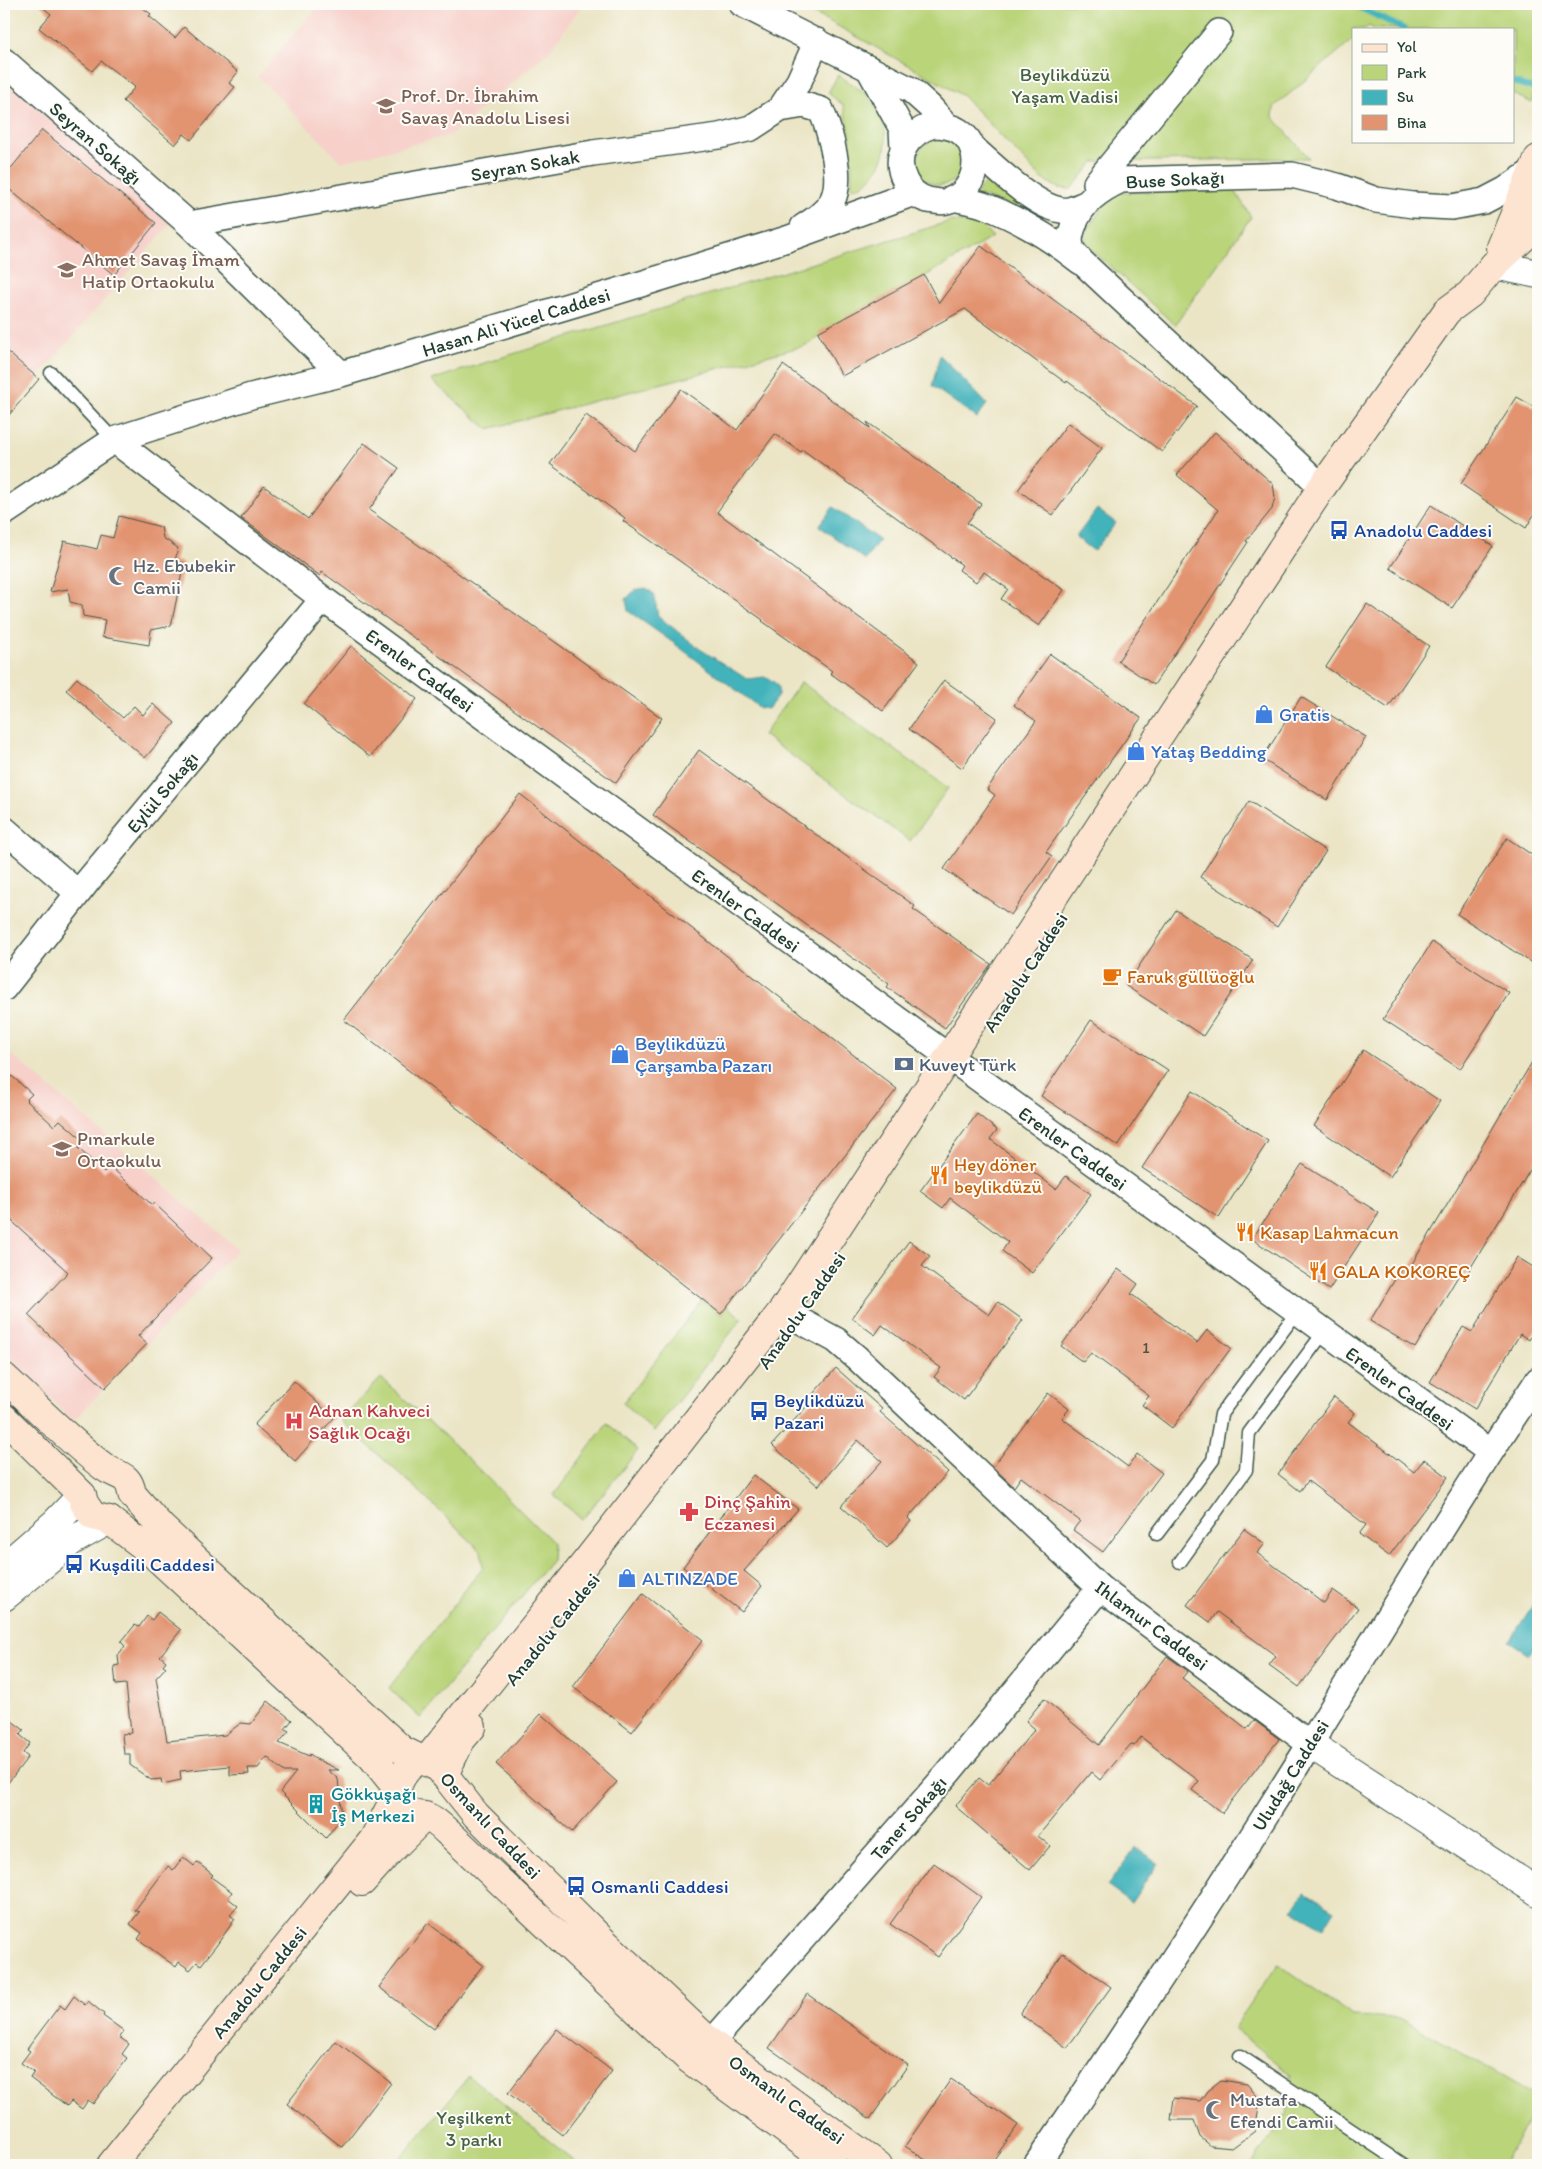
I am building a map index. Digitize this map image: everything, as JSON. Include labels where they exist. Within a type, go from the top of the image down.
[{"type":"main road","name":"Anadolu Caddesi","points":[[1494,265],[1536,164]]},
{"type":"main road","name":"Anadolu Caddesi","points":[[434,1769],[461,1740],[595,1563],[728,1411],[957,1063],[1266,602],[1330,493],[1461,323],[1470,294],[1494,265],[1523,238],[1538,213]]},
{"type":"main road","name":"Osmanlı Caddesi","points":[[4,1377],[86,1452],[128,1481],[132,1494],[161,1527],[402,1750],[434,1769],[483,1822],[602,1940],[711,2043],[878,2165]]},
{"type":"main road","name":"Osmanlı Caddesi","points":[[4,1418],[82,1494],[88,1510],[93,1516],[109,1520],[150,1551],[372,1757],[397,1791],[404,1808],[410,1813],[425,1816],[454,1837],[690,2060],[834,2165]]},
{"type":"main road","points":[[82,1494],[84,1486],[94,1474],[110,1470]]},
{"type":"main road","points":[[109,1520],[123,1514],[131,1502],[132,1494]]},
{"type":"main road","points":[[397,1791],[400,1776],[406,1769],[434,1769],[450,1789],[446,1804],[434,1814],[425,1816]]},
{"type":"main road","name":"Anadolu Caddesi","points":[[111,2165],[373,1840],[397,1791]]},
{"type":"main road","name":"Anadolu Caddesi","points":[[135,2165],[372,1870],[425,1816]]},
{"type":"street","points":[[742,4],[911,90],[946,125]]},
{"type":"street","points":[[903,147],[910,137],[921,129],[933,125],[946,125],[958,130],[968,138],[974,149],[1040,202],[1061,210],[1073,209],[1091,193],[1219,32]]},
{"type":"street","name":"Seyran Sokak","points":[[189,224],[593,153],[719,136],[751,128],[780,109],[799,81],[817,41]]},
{"type":"street","name":"Seyran Sokağı","points":[[5,65],[189,224],[341,374]]},
{"type":"street","points":[[870,69],[902,129],[901,172],[906,184],[914,192],[924,199],[947,202],[969,186],[975,175],[974,149]]},
{"type":"street","points":[[780,109],[804,104],[820,110],[829,127],[836,178],[833,200],[821,215],[787,239]]},
{"type":"street","name":"Buse Sokağı","points":[[1330,493],[1082,262],[1071,246],[1070,236],[1077,216],[1091,193],[1121,180],[1292,175],[1337,186],[1376,200],[1413,205],[1452,207],[1484,201],[1505,190],[1536,164]]},
{"type":"street","name":"Hasan Ali Yücel Caddesi","points":[[114,440],[251,396],[341,374],[787,239],[914,192]]},
{"type":"street","points":[[952,198],[981,204],[1005,215],[1082,262]]},
{"type":"street","points":[[1494,265],[1538,274]]},
{"type":"street","points":[[4,513],[114,440]]},
{"type":"street","name":"Erenler Caddesi","points":[[114,440],[324,599],[1490,1452]]},
{"type":"street","name":"Eylül Sokağı","points":[[4,988],[78,893],[324,599]]},
{"type":"street","points":[[4,829],[78,893]]},
{"type":"street","name":"Ihlamur Caddesi","points":[[790,1315],[836,1340],[858,1358],[1100,1588],[1310,1744],[1538,1892]]},
{"type":"street","name":"Uludağ Caddesi","points":[[1036,2165],[1090,2087],[1310,1744],[1490,1452],[1538,1380]]},
{"type":"street","points":[[4,1567],[56,1522],[82,1494]]},
{"type":"street","points":[[4,1597],[72,1540],[109,1520]]},
{"type":"street","name":"Taner Sokağı","points":[[711,2043],[948,1773],[1100,1588]]},
{"type":"lane","points":[[51,374],[114,440]]},
{"type":"lane","points":[[1157,1534],[1213,1460],[1221,1414],[1297,1312]]},
{"type":"lane","points":[[1180,1562],[1246,1470],[1249,1433],[1324,1332]]},
{"type":"lane","points":[[1240,2056],[1404,2165]]},
{"type":"shaded area","name":"Prof. Dr. İbrahim Savaş Anadolu Lisesi","points":[[320,4],[583,4],[550,50],[451,135],[341,162],[258,76]]},
{"type":"shaded area","name":"Ahmet Savaş İmam Hatip Ortaokulu","points":[[4,80],[175,218],[4,416]]},
{"type":"shaded area","name":"Pınarkule Ortaokulu","points":[[4,1048],[238,1249],[73,1421],[4,1353]]},
{"type":"green space","name":"Beylikdüzü Yaşam Vadisi","points":[[795,4],[1537,4],[1538,51],[1532,103],[1514,94],[1514,28],[1372,28],[1369,26],[1366,28],[1352,28],[1352,40],[1274,107],[1273,117],[1309,158],[1094,162],[1071,189],[1058,188],[1041,178],[963,96]]},
{"type":"green space","points":[[838,75],[861,90],[869,98],[882,119],[886,138],[884,156],[880,165],[867,181],[862,185],[852,188],[850,133],[843,105],[828,93]]},
{"type":"green space","points":[[940,139],[953,143],[959,149],[963,162],[959,175],[953,181],[940,185],[927,181],[921,175],[917,162],[921,149],[927,143]]},
{"type":"green space","points":[[992,172],[1019,203],[1015,208],[976,194]]},
{"type":"green space","points":[[1234,189],[1251,217],[1175,325],[1090,248],[1085,240],[1089,228],[1110,195],[1119,193]]},
{"type":"green space","points":[[951,221],[980,224],[993,237],[804,346],[488,429],[431,380],[561,339]]},
{"type":"green space","points":[[801,682],[948,788],[910,841],[763,735]]},
{"type":"green space","points":[[702,1300],[721,1314],[727,1306],[742,1318],[654,1432],[623,1403]]},
{"type":"green space","points":[[381,1378],[446,1437],[553,1543],[552,1560],[420,1718],[389,1688],[483,1567],[481,1551],[420,1492],[340,1420]]},
{"type":"green space","points":[[607,1423],[638,1450],[582,1520],[554,1495]]},
{"type":"green space","points":[[1277,1964],[1353,2016],[1399,2018],[1538,2097],[1538,2106],[1503,2165],[1251,2165],[1286,2115],[1292,2075],[1234,2028]]},
{"type":"green space","name":"Yeşilkent 3 parkı","points":[[469,2076],[579,2165],[395,2165]]},
{"type":"water","points":[[940,355],[987,404],[977,418],[932,386]]},
{"type":"water","points":[[833,507],[879,540],[865,560],[819,526]]},
{"type":"water","points":[[1097,509],[1116,523],[1094,551],[1076,537]]},
{"type":"water","points":[[646,588],[654,594],[658,616],[700,649],[747,679],[764,677],[773,681],[778,687],[778,696],[768,709],[760,708],[628,611],[626,599],[635,590]]},
{"type":"water","points":[[1536,1600],[1538,1602],[1538,1640],[1529,1655],[1509,1642]]},
{"type":"water","points":[[1135,1848],[1158,1863],[1131,1903],[1107,1886]]},
{"type":"water","points":[[1305,1892],[1335,1910],[1323,1929],[1293,1909]]},
{"type":"building","points":[[39,4],[138,4],[175,38],[184,27],[238,72],[229,83],[235,87],[191,140],[184,134],[175,145],[123,101],[135,87],[101,61],[92,71],[39,28],[51,14]]},
{"type":"building","points":[[42,130],[156,223],[114,275],[4,185],[4,177]]},
{"type":"building","points":[[981,246],[1197,406],[1162,452],[1067,381],[1066,383],[965,309],[842,376],[818,332],[924,275],[939,303]]},
{"type":"building","points":[[4,349],[39,379],[4,421]]},
{"type":"building","points":[[783,365],[870,428],[867,422],[981,504],[967,523],[1064,590],[1039,626],[1001,599],[1008,589],[984,572],[976,582],[959,570],[962,565],[803,450],[801,452],[775,434],[717,512],[919,662],[883,711],[830,673],[832,671],[763,620],[623,521],[625,518],[550,464],[586,415],[635,451],[681,389],[737,430]]},
{"type":"building","points":[[1517,397],[1538,409],[1538,508],[1526,528],[1461,484]]},
{"type":"building","points":[[1068,423],[1102,448],[1053,515],[1018,490]]},
{"type":"building","points":[[1215,432],[1273,484],[1275,497],[1272,509],[1246,541],[1248,542],[1154,685],[1118,661],[1218,510],[1177,475]]},
{"type":"building","points":[[364,443],[399,468],[369,510],[662,718],[616,783],[322,572],[320,576],[241,518],[264,486],[308,519]]},
{"type":"building","points":[[1431,505],[1493,546],[1452,608],[1390,568]]},
{"type":"building","name":"Hz. Ebubekir Camii","points":[[119,516],[161,527],[163,538],[178,548],[175,561],[184,563],[171,626],[151,630],[149,645],[102,637],[105,620],[83,616],[82,605],[70,602],[68,589],[50,592],[64,541],[97,549],[101,535],[113,538]]},
{"type":"building","points":[[1367,604],[1429,646],[1388,708],[1326,667]]},
{"type":"building","points":[[351,646],[417,699],[370,757],[304,704]]},
{"type":"building","points":[[1050,654],[1141,718],[1046,852],[1052,856],[1011,915],[944,869],[995,795],[987,789],[1036,721],[1014,705]]},
{"type":"building","points":[[77,678],[123,718],[134,706],[143,715],[153,704],[175,723],[145,758],[66,690]]},
{"type":"building","points":[[944,680],[997,718],[962,768],[909,729]]},
{"type":"building","points":[[1301,697],[1366,737],[1327,800],[1262,759]]},
{"type":"building","points":[[699,750],[915,906],[913,909],[991,964],[945,1028],[887,987],[889,984],[653,815]]},
{"type":"building","name":"Beylikdüzü Çarşamba Pazarı","points":[[520,794],[897,1089],[721,1314],[344,1020]]},
{"type":"building","points":[[1249,801],[1326,851],[1277,927],[1200,877]]},
{"type":"building","points":[[1507,838],[1538,859],[1538,967],[1457,914]]},
{"type":"building","points":[[1176,910],[1253,960],[1203,1036],[1126,986]]},
{"type":"building","points":[[1432,942],[1509,993],[1460,1069],[1383,1019]]},
{"type":"building","points":[[1091,1020],[1168,1070],[1118,1146],[1041,1096]]},
{"type":"building","points":[[1363,1050],[1440,1101],[1390,1177],[1314,1126]]},
{"type":"building","points":[[1538,1052],[1538,1157],[1465,1277],[1460,1273],[1415,1348],[1370,1321],[1403,1266],[1409,1269]]},
{"type":"building","name":"Pınarkule Ortaokulu","points":[[4,1069],[32,1094],[26,1100],[54,1126],[60,1120],[84,1141],[78,1148],[104,1172],[110,1166],[152,1205],[154,1203],[212,1258],[138,1336],[147,1344],[105,1388],[28,1315],[68,1272],[4,1214]]},
{"type":"building","points":[[1192,1091],[1268,1141],[1219,1218],[1142,1168]]},
{"type":"building","points":[[977,1114],[997,1130],[990,1139],[1056,1189],[1066,1176],[1091,1194],[1032,1273],[1002,1251],[1008,1242],[950,1198],[943,1208],[920,1191]]},
{"type":"building","points":[[1302,1164],[1379,1213],[1329,1290],[1252,1239]]},
{"type":"building","points":[[909,1241],[930,1256],[922,1266],[989,1315],[998,1302],[1023,1320],[964,1400],[934,1377],[941,1368],[882,1325],[875,1335],[852,1318]]},
{"type":"building","points":[[1517,1257],[1538,1270],[1538,1324],[1529,1340],[1520,1334],[1475,1409],[1430,1382],[1463,1327],[1472,1332]]},
{"type":"building","points":[[1118,1269],[1138,1284],[1131,1294],[1197,1343],[1207,1330],[1231,1348],[1172,1428],[1142,1405],[1149,1396],[1091,1353],[1083,1362],[1061,1346]]},
{"type":"building","points":[[836,1368],[882,1409],[880,1412],[948,1472],[908,1518],[911,1521],[887,1548],[841,1506],[882,1461],[858,1440],[818,1486],[772,1445],[815,1397],[812,1395]]},
{"type":"building","name":"Adnan Kahveci Sağlık Ocağı","points":[[294,1381],[334,1418],[295,1461],[254,1425]]},
{"type":"building","points":[[1048,1393],[1069,1409],[1062,1418],[1128,1467],[1137,1454],[1162,1473],[1103,1552],[1073,1530],[1080,1521],[1021,1477],[1014,1487],[993,1467]]},
{"type":"building","points":[[1334,1397],[1355,1413],[1348,1422],[1414,1472],[1424,1459],[1448,1477],[1389,1556],[1359,1534],[1366,1525],[1308,1481],[1300,1491],[1278,1474]]},
{"type":"building","points":[[753,1475],[798,1509],[744,1571],[762,1586],[742,1612],[683,1567]]},
{"type":"building","points":[[1244,1529],[1265,1544],[1257,1553],[1324,1603],[1333,1590],[1358,1608],[1299,1687],[1269,1665],[1276,1656],[1217,1612],[1210,1622],[1187,1605]]},
{"type":"building","points":[[643,1594],[703,1640],[632,1732],[573,1687]]},
{"type":"building","points":[[158,1612],[181,1630],[160,1656],[166,1661],[163,1665],[166,1667],[156,1678],[167,1741],[225,1735],[241,1723],[251,1724],[268,1701],[292,1720],[285,1729],[289,1731],[279,1743],[309,1756],[310,1754],[339,1770],[328,1770],[338,1779],[342,1816],[326,1838],[280,1792],[296,1772],[284,1772],[267,1757],[258,1768],[248,1768],[249,1774],[230,1775],[230,1766],[180,1771],[181,1780],[162,1784],[161,1779],[151,1780],[130,1765],[130,1754],[124,1754],[122,1734],[131,1733],[126,1684],[116,1685],[114,1666],[119,1665],[118,1655],[125,1646],[121,1642],[135,1625],[139,1627],[147,1616],[152,1620]]},
{"type":"building","points":[[1167,1656],[1188,1671],[1182,1678],[1247,1729],[1254,1720],[1279,1739],[1222,1813],[1192,1790],[1199,1781],[1141,1737],[1134,1746],[1131,1744],[1100,1780],[1091,1772],[1038,1836],[1050,1846],[1030,1870],[955,1806],[979,1778],[988,1785],[1035,1729],[1026,1721],[1044,1699],[1099,1745]]},
{"type":"building","points":[[541,1714],[617,1782],[572,1832],[496,1764]]},
{"type":"building","points":[[4,1715],[24,1730],[20,1735],[30,1743],[23,1753],[28,1757],[4,1788]]},
{"type":"building","points":[[183,1857],[194,1866],[197,1862],[213,1875],[211,1877],[232,1892],[228,1898],[238,1906],[230,1915],[235,1919],[216,1946],[201,1965],[197,1962],[190,1970],[179,1962],[176,1967],[138,1939],[142,1933],[130,1924],[139,1912],[135,1910],[168,1866],[173,1870]]},
{"type":"building","points":[[934,1863],[981,1897],[938,1957],[890,1924]]},
{"type":"building","points":[[428,1923],[483,1965],[434,2029],[379,1987]]},
{"type":"building","points":[[1063,1953],[1111,1987],[1067,2048],[1020,2014]]},
{"type":"building","points":[[807,1994],[908,2065],[870,2119],[769,2048]]},
{"type":"building","points":[[74,1996],[85,2005],[88,2001],[104,2014],[103,2016],[124,2031],[119,2037],[129,2044],[122,2054],[127,2058],[93,2104],[88,2100],[82,2109],[71,2101],[67,2106],[30,2078],[34,2072],[21,2063],[30,2051],[27,2049],[60,2005],[65,2009]]},
{"type":"building","points":[[557,2029],[612,2071],[563,2135],[508,2093]]},
{"type":"building","points":[[336,2041],[391,2083],[342,2147],[287,2104]]},
{"type":"building","points":[[951,2079],[1018,2125],[990,2165],[933,2165],[905,2146]]},
{"type":"building","name":"Mustafa Efendi Camii","points":[[1221,2080],[1247,2084],[1260,2100],[1255,2131],[1232,2148],[1211,2146],[1200,2137],[1194,2120],[1171,2120],[1174,2098],[1200,2101],[1207,2091]]},
{"type":"waterway","points":[[1352,4],[1402,28]]},
{"type":"waterway","points":[[1514,82],[1532,88]]},
{"type":"place","name":"Prof. Dr. İbrahim Savaş Anadolu Lisesi","points":[[386,106]]},
{"type":"place","name":"Ahmet Savaş İmam Hatip Ortaokulu","points":[[67,270]]},
{"type":"place","name":"Anadolu Caddesi","points":[[1339,530]]},
{"type":"place","name":"Hz. Ebubekir Camii","points":[[118,576]]},
{"type":"place","name":"Gratis","points":[[1264,714]]},
{"type":"place","name":"Yataş Bedding","points":[[1136,751]]},
{"type":"place","name":"Faruk güllüoğlu","points":[[1112,976]]},
{"type":"place","name":"Beylikdüzü Çarşamba Pazarı","points":[[620,1054]]},
{"type":"place","name":"Kuveyt Türk","points":[[904,1064]]},
{"type":"place","name":"Pınarkule Ortaokulu","points":[[62,1149]]},
{"type":"place","name":"Hey döner beylikdüzü","points":[[939,1175]]},
{"type":"place","name":"Kasap Lahmacun","points":[[1245,1232]]},
{"type":"place","name":"GALA KOKOREÇ","points":[[1318,1271]]},
{"type":"place","name":"Beylikdüzü Pazari","points":[[759,1411]]},
{"type":"place","name":"Adnan Kahveci Sağlık Ocağı","points":[[294,1421]]},
{"type":"place","name":"Dinç Şahin Eczanesi","points":[[689,1512]]},
{"type":"place","name":"Kuşdili Caddesi","points":[[74,1564]]},
{"type":"place","name":"ALTINZADE","points":[[627,1578]]},
{"type":"place","name":"Gökkuşağı İş Merkezi","points":[[316,1804]]},
{"type":"place","name":"Osmanli Caddesi","points":[[576,1886]]},
{"type":"place","name":"Mustafa Efendi Camii","points":[[1215,2110]]}]
